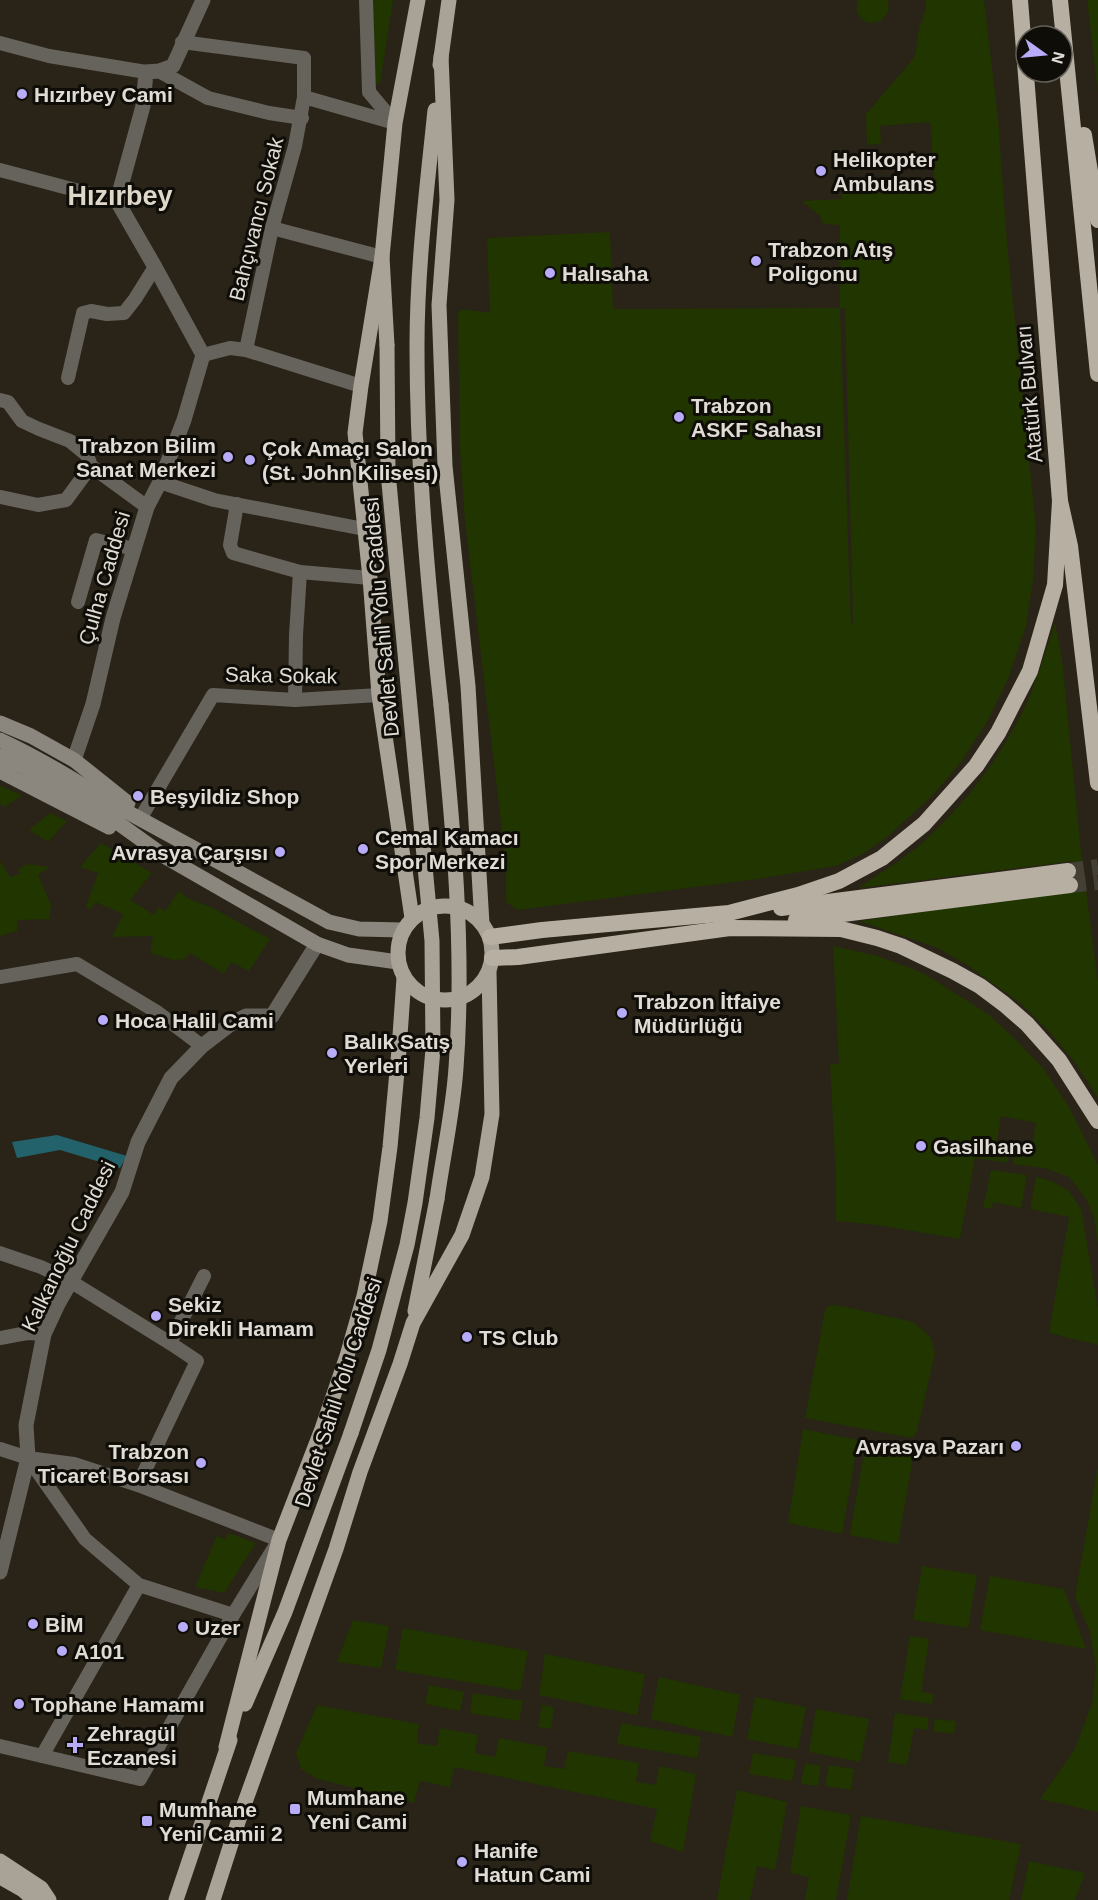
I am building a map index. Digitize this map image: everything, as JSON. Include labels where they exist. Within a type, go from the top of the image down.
[{"type":"highway","name":"Atatürk Bulvarı","points":[[1020,0],[1060,501],[1070,546],[1098,783]]},
{"type":"highway","points":[[1062,0],[1098,220]]},
{"type":"highway","points":[[1062,0],[1098,374]]},
{"type":"highway","points":[[729,920],[839,881],[882,858],[924,824],[976,766],[998,733],[1030,671],[1056,585],[1060,501]]},
{"type":"highway","points":[[490,965],[518,957],[798,907],[1069,878]]},
{"type":"highway","points":[[486,931],[729,920],[841,929],[877,938],[901,946],[953,971],[980,986],[1004,1004],[1027,1024],[1059,1060],[1098,1121]]},
{"type":"main road","name":"Devlet Sahil Yolu Caddesi","points":[[226,1748],[285,1612],[379,1350],[409,1234],[427,1118],[433,1049],[432,941],[388,472],[387,345],[382,257],[395,123],[418,0]]},
{"type":"main road","points":[[213,1900],[239,1819],[336,1549],[360,1472],[413,1323],[437,1199],[456,1069],[460,940],[453,826],[422,507],[417,345],[421,252],[449,0]]},
{"type":"main road","points":[[413,1323],[462,1235],[482,1177],[492,1114],[490,965],[468,686],[445,466],[439,305],[447,200],[441,56]]},
{"type":"main road","points":[[382,257],[355,433],[379,695],[407,924],[398,946],[398,962],[404,978],[413,989],[426,997],[440,1001],[455,1000],[469,995],[480,985],[490,965]]},
{"type":"main road","points":[[0,723],[31,736],[74,760],[177,839]]},
{"type":"main road","points":[[0,740],[329,922],[359,929],[407,924],[426,910],[441,906],[457,907],[471,913],[486,931]]},
{"type":"main road","points":[[0,756],[23,766],[107,815],[164,856]]},
{"type":"main road","points":[[0,771],[164,856],[317,944],[348,955],[398,962]]},
{"type":"main road","name":"Devlet Sahil Yolu Caddesi","points":[[176,1900],[226,1748],[279,1540],[322,1429],[347,1356],[364,1296],[380,1221],[390,1147],[404,978]]},
{"type":"main road","points":[[0,1861],[41,1888],[49,1900]]},
{"type":"main road","points":[[0,1877],[23,1890],[34,1900]]},
{"type":"street","points":[[153,72],[173,66],[203,0]]},
{"type":"street","points":[[366,0],[369,92],[395,123]]},
{"type":"street","name":"Bahçıvancı Sokak","points":[[182,42],[304,58],[302,118],[272,228],[246,350]]},
{"type":"street","points":[[0,43],[49,56],[153,72],[208,98],[269,113],[302,118]]},
{"type":"street","points":[[117,201],[153,72]]},
{"type":"street","points":[[304,97],[395,123]]},
{"type":"street","points":[[0,170],[117,201],[203,355],[230,348],[246,350],[361,386]]},
{"type":"street","points":[[272,228],[382,257]]},
{"type":"street","points":[[68,378],[83,313],[91,311],[106,314],[124,313],[155,267]]},
{"type":"street","name":"Çulha Caddesi","points":[[74,760],[93,704],[112,618],[147,507],[160,482],[184,420],[203,355]]},
{"type":"street","points":[[0,400],[8,402],[22,421],[70,441],[87,455],[91,466],[147,507]]},
{"type":"street","points":[[1,497],[38,505],[66,500],[91,466]]},
{"type":"street","points":[[160,482],[214,500],[364,529]]},
{"type":"street","points":[[237,504],[230,545],[233,554],[300,572],[370,578]]},
{"type":"street","points":[[78,602],[96,540],[134,549]]},
{"type":"street","points":[[295,700],[300,572]]},
{"type":"street","name":"Saka Sokak","points":[[143,814],[213,695],[295,700],[379,695]]},
{"type":"street","name":"Kalkanoğlu Caddesi","points":[[0,1572],[28,1458],[26,1425],[44,1334],[70,1281],[122,1192],[138,1142],[171,1078],[202,1046],[232,1023],[246,1016],[272,1016],[317,944]]},
{"type":"street","points":[[0,977],[77,964],[157,1012],[202,1046]]},
{"type":"street","points":[[0,1253],[41,1267],[70,1281],[197,1361],[138,1485]]},
{"type":"street","points":[[170,1343],[204,1276]]},
{"type":"street","points":[[0,1338],[27,1333],[44,1334]]},
{"type":"street","points":[[0,1449],[28,1458],[74,1464],[138,1485],[279,1540],[233,1615],[140,1779],[0,1746]]},
{"type":"street","points":[[28,1458],[85,1539],[140,1585],[233,1615]]},
{"type":"street","points":[[42,1755],[140,1585]]},
{"type":"green space","points":[[372,0],[393,0],[380,84],[376,83]]},
{"type":"green space","points":[[858,0],[888,0],[889,11],[881,21],[868,23],[858,13],[856,7]]},
{"type":"green space","points":[[926,0],[984,0],[998,118],[1007,243],[1036,527],[1033,579],[1026,626],[1008,679],[988,720],[961,762],[933,795],[886,838],[863,854],[836,866],[758,879],[517,910],[506,902],[506,864],[465,521],[460,449],[458,313],[463,309],[490,313],[487,238],[610,232],[613,309],[840,308],[840,225],[823,224],[820,216],[802,201],[842,199],[842,192],[935,185],[930,122],[880,126],[881,144],[867,145],[866,114],[913,59]],"holes":[[[845,308],[853,623],[851,624],[840,309]]]},
{"type":"green space","points":[[1087,0],[1098,0],[1098,92]]},
{"type":"green space","points":[[1055,623],[1062,658],[1081,852],[1098,982],[1098,1098],[1076,1064],[1049,1031],[1019,1002],[967,965],[938,948],[859,921],[1075,890],[1073,861],[859,888],[922,843],[952,813],[992,764],[1024,709]]},
{"type":"green space","points":[[0,786],[22,795],[5,807],[0,804]]},
{"type":"green space","points":[[50,813],[67,821],[48,842],[29,830]]},
{"type":"green space","points":[[101,843],[152,873],[130,900],[154,915],[159,907],[165,911],[179,891],[189,899],[211,907],[270,939],[249,971],[231,962],[224,974],[190,953],[185,959],[174,960],[150,953],[153,936],[112,937],[123,914],[95,902],[91,909],[86,907],[98,873],[80,867]]},
{"type":"green space","points":[[0,861],[10,877],[20,874],[18,869],[27,864],[50,867],[38,875],[51,905],[49,919],[17,920],[17,931],[0,936]]},
{"type":"green space","points":[[833,946],[878,956],[923,973],[988,1014],[1043,1068],[1069,1107],[1098,1165],[1098,1245],[1094,1218],[1087,1200],[1069,1177],[1045,1168],[1013,1164],[1014,1155],[1029,1157],[1036,1123],[1001,1116],[995,1151],[1009,1154],[1008,1163],[975,1158],[960,1239],[877,1225],[836,1221],[830,1064],[839,1064]]},
{"type":"green space","points":[[991,1170],[1027,1175],[1021,1208],[993,1202],[992,1209],[983,1207]]},
{"type":"green space","points":[[1036,1177],[1054,1182],[1068,1190],[1081,1209],[1098,1308],[1098,1345],[1049,1333],[1069,1217],[1030,1209]]},
{"type":"green space","points":[[837,1305],[913,1322],[930,1336],[935,1353],[917,1432],[912,1438],[805,1418],[825,1311],[828,1306]]},
{"type":"green space","points":[[803,1429],[858,1440],[842,1534],[788,1523]]},
{"type":"green space","points":[[866,1441],[914,1451],[898,1544],[850,1535]]},
{"type":"green space","points":[[1098,1466],[1098,1812],[1040,1799],[1075,1749],[1092,1703],[1096,1667],[1090,1632],[1075,1596]]},
{"type":"green space","points":[[229,1533],[256,1543],[224,1593],[195,1587],[217,1536],[225,1539]]},
{"type":"green space","points":[[922,1566],[977,1575],[968,1628],[913,1620]]},
{"type":"green space","points":[[990,1576],[1064,1589],[1086,1649],[980,1630]]},
{"type":"green space","points":[[353,1620],[389,1626],[381,1668],[337,1662]]},
{"type":"green space","points":[[403,1628],[528,1651],[520,1691],[395,1670]]},
{"type":"green space","points":[[910,1636],[929,1639],[921,1692],[934,1694],[932,1704],[900,1699]]},
{"type":"green space","points":[[545,1654],[645,1674],[637,1715],[539,1695]]},
{"type":"green space","points":[[659,1677],[740,1695],[732,1737],[651,1719]]},
{"type":"green space","points":[[429,1685],[464,1692],[460,1711],[425,1704]]},
{"type":"green space","points":[[473,1693],[523,1701],[519,1721],[470,1713]]},
{"type":"green space","points":[[755,1697],[806,1707],[798,1749],[747,1739]]},
{"type":"green space","points":[[317,1705],[419,1724],[417,1743],[437,1746],[440,1728],[478,1735],[475,1753],[495,1757],[499,1738],[547,1747],[544,1766],[564,1769],[568,1751],[639,1763],[636,1782],[656,1785],[659,1766],[696,1774],[683,1852],[650,1841],[657,1809],[454,1767],[450,1787],[420,1781],[414,1803],[318,1779],[301,1769],[296,1753]]},
{"type":"green space","points":[[542,1705],[554,1707],[551,1729],[538,1727]]},
{"type":"green space","points":[[816,1709],[869,1719],[860,1762],[809,1752]]},
{"type":"green space","points":[[895,1713],[929,1718],[927,1730],[914,1728],[907,1765],[888,1762]]},
{"type":"green space","points":[[935,1719],[956,1721],[954,1734],[933,1731]]},
{"type":"green space","points":[[621,1723],[701,1737],[697,1758],[617,1744]]},
{"type":"green space","points":[[753,1753],[796,1760],[792,1781],[749,1774]]},
{"type":"green space","points":[[805,1763],[821,1766],[818,1786],[801,1784]]},
{"type":"green space","points":[[829,1765],[854,1769],[851,1790],[825,1786]]},
{"type":"green space","points":[[737,1790],[787,1802],[775,1870],[757,1866],[750,1900],[717,1900]]},
{"type":"green space","points":[[801,1806],[851,1815],[836,1900],[805,1900],[809,1877],[790,1873]]},
{"type":"green space","points":[[861,1816],[1021,1844],[1009,1900],[847,1900]]},
{"type":"green space","points":[[1029,1861],[1085,1873],[1075,1900],[1021,1900]]},
{"type":"water","points":[[57,1135],[127,1156],[120,1168],[60,1150],[17,1158],[12,1142]]},
{"type":"tunnel","points":[[1068,871],[1098,867]]},
{"type":"tunnel","points":[[1070,885],[1098,882]]},
{"type":"place","name":"Hızırbey Cami","points":[[22,94]]},
{"type":"place","name":"Helikopter Ambulans","points":[[821,171]]},
{"type":"place","name":"Trabzon Atış Poligonu","points":[[756,261]]},
{"type":"place","name":"Halısaha","points":[[550,273]]},
{"type":"place","name":"Trabzon ASKF Sahası","points":[[679,417]]},
{"type":"place","name":"Trabzon Bilim Sanat Merkezi","points":[[228,457]]},
{"type":"place","name":"Çok Amaçı Salon (St. John Kilisesi)","points":[[250,460]]},
{"type":"place","name":"Beşyildiz Shop","points":[[138,796]]},
{"type":"place","name":"Cemal Kamacı Spor Merkezi","points":[[363,849]]},
{"type":"place","name":"Avrasya Çarşısı","points":[[280,852]]},
{"type":"place","name":"Trabzon İtfaiye Müdürlüğü","points":[[622,1013]]},
{"type":"place","name":"Hoca Halil Cami","points":[[103,1020]]},
{"type":"place","name":"Balık Satış Yerleri","points":[[332,1053]]},
{"type":"place","name":"Gasilhane","points":[[921,1146]]},
{"type":"place","name":"Sekiz Direkli Hamam","points":[[156,1316]]},
{"type":"place","name":"TS Club","points":[[467,1337]]},
{"type":"place","name":"Avrasya Pazarı","points":[[1016,1446]]},
{"type":"place","name":"Trabzon Ticaret Borsası","points":[[201,1463]]},
{"type":"place","name":"BİM","points":[[33,1624]]},
{"type":"place","name":"Uzer","points":[[183,1627]]},
{"type":"place","name":"A101","points":[[62,1651]]},
{"type":"place","name":"Tophane Hamamı","points":[[19,1704]]},
{"type":"place","name":"Zehragül Eczanesi","points":[[75,1745]]},
{"type":"place","name":"Mumhane Yeni Cami","points":[[295,1809]]},
{"type":"place","name":"Mumhane Yeni Camii 2","points":[[147,1821]]},
{"type":"place","name":"Hanife Hatun Cami","points":[[462,1862]]},
{"type":"district","name":"Hızırbey","points":[[120,196]]}]
